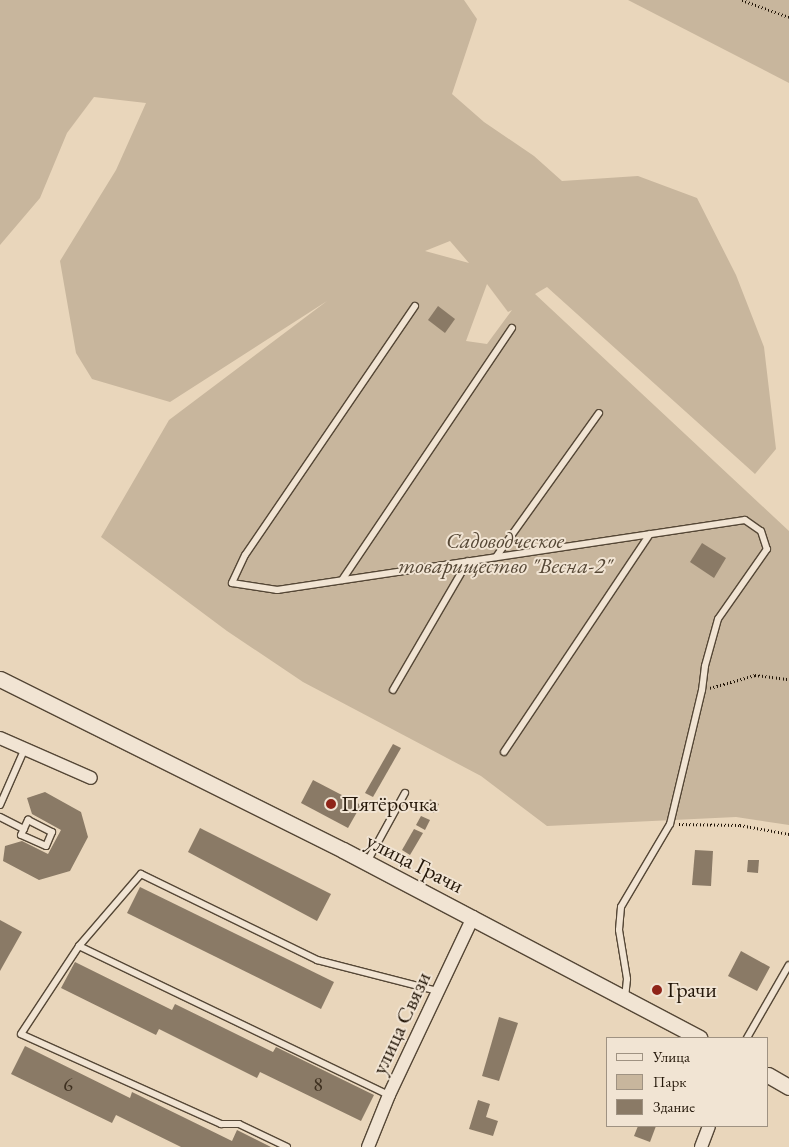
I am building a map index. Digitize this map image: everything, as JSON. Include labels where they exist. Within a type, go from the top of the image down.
[{"type":"street","name":"улица Грачи","points":[[0,680],[367,862],[698,1037]]},
{"type":"street","points":[[0,738],[91,778]]},
{"type":"street","name":"улица Связи","points":[[368,1147],[389,1095],[473,917]]},
{"type":"street","points":[[769,1076],[789,1087]]},
{"type":"street","points":[[701,1147],[709,1127]]},
{"type":"lane","points":[[415,306],[245,555],[232,583],[277,590],[745,520],[761,531],[767,549],[718,619],[705,666],[702,690],[670,824],[621,907],[619,930],[627,979],[624,998]]},
{"type":"lane","points":[[342,580],[512,328]]},
{"type":"lane","points":[[496,557],[599,413]]},
{"type":"lane","points":[[504,752],[650,534]]},
{"type":"lane","points":[[393,690],[468,561]]},
{"type":"lane","points":[[0,805],[25,748]]},
{"type":"lane","points":[[367,862],[405,793]]},
{"type":"lane","points":[[0,817],[24,829]]},
{"type":"lane","points":[[28,820],[52,832],[46,846],[21,835],[24,829],[28,820]]},
{"type":"lane","points":[[287,1147],[239,1124],[221,1124],[21,1034],[78,946],[142,874],[317,960],[438,992]]},
{"type":"lane","points":[[78,946],[389,1095]]},
{"type":"lane","points":[[748,1037],[789,965]]},
{"type":"path","points":[[742,0],[789,17]]},
{"type":"path","points":[[702,690],[755,675],[789,679]]},
{"type":"path","points":[[670,824],[740,825],[789,834]]},
{"type":"green space","name":"Садоводческое товарищество \"Весна-2\"","points":[[0,0],[464,0],[477,19],[452,94],[484,122],[534,156],[562,181],[638,176],[697,198],[736,275],[764,347],[776,449],[755,474],[547,287],[535,294],[789,531],[789,825],[736,817],[547,826],[481,776],[303,682],[227,631],[101,537],[169,420],[327,301],[170,402],[92,379],[76,353],[60,261],[116,170],[146,103],[94,97],[67,133],[40,198],[0,245]],"holes":[[[450,241],[469,263],[425,251]],[[487,284],[508,312],[512,310],[487,344],[466,341]]]},
{"type":"green space","points":[[628,0],[789,0],[789,83]]},
{"type":"building","points":[[438,306],[455,319],[445,333],[428,320]]},
{"type":"building","points":[[702,543],[726,558],[714,578],[690,562]]},
{"type":"building","points":[[393,744],[401,748],[373,797],[365,793]]},
{"type":"building","name":"Пятёрочка","points":[[313,780],[361,805],[348,828],[301,803]]},
{"type":"building","points":[[45,792],[81,812],[88,837],[70,871],[39,880],[3,861],[5,846],[22,841],[48,854],[61,830],[32,814],[27,798]]},
{"type":"building","points":[[430,799],[439,804],[434,813],[425,809]]},
{"type":"building","points":[[421,816],[430,820],[425,830],[416,825]]},
{"type":"building","points":[[200,828],[331,894],[317,921],[188,852]]},
{"type":"building","points":[[414,829],[423,833],[410,855],[402,850]]},
{"type":"building","points":[[695,850],[713,851],[711,886],[692,885]]},
{"type":"building","points":[[748,860],[759,860],[758,873],[747,872]]},
{"type":"building","points":[[140,887],[334,982],[321,1009],[127,913]]},
{"type":"building","points":[[0,920],[22,932],[0,971]]},
{"type":"building","points":[[741,951],[770,967],[757,991],[728,976]]},
{"type":"building","points":[[75,962],[172,1010],[175,1004],[273,1052],[276,1047],[374,1095],[361,1121],[260,1072],[257,1078],[159,1029],[156,1035],[61,988]]},
{"type":"building","points":[[499,1017],[518,1023],[499,1081],[482,1076]]},
{"type":"building","points":[[25,1046],[130,1098],[132,1092],[232,1141],[237,1130],[271,1147],[181,1147],[116,1115],[112,1123],[11,1074]]},
{"type":"building","points":[[478,1100],[490,1104],[486,1117],[498,1121],[493,1136],[469,1129]]},
{"type":"building","points":[[638,1127],[656,1127],[650,1142],[634,1136]]},
{"type":"place","name":"Пятёрочка","points":[[331,804]]},
{"type":"place","name":"Грачи","points":[[657,990]]}]
